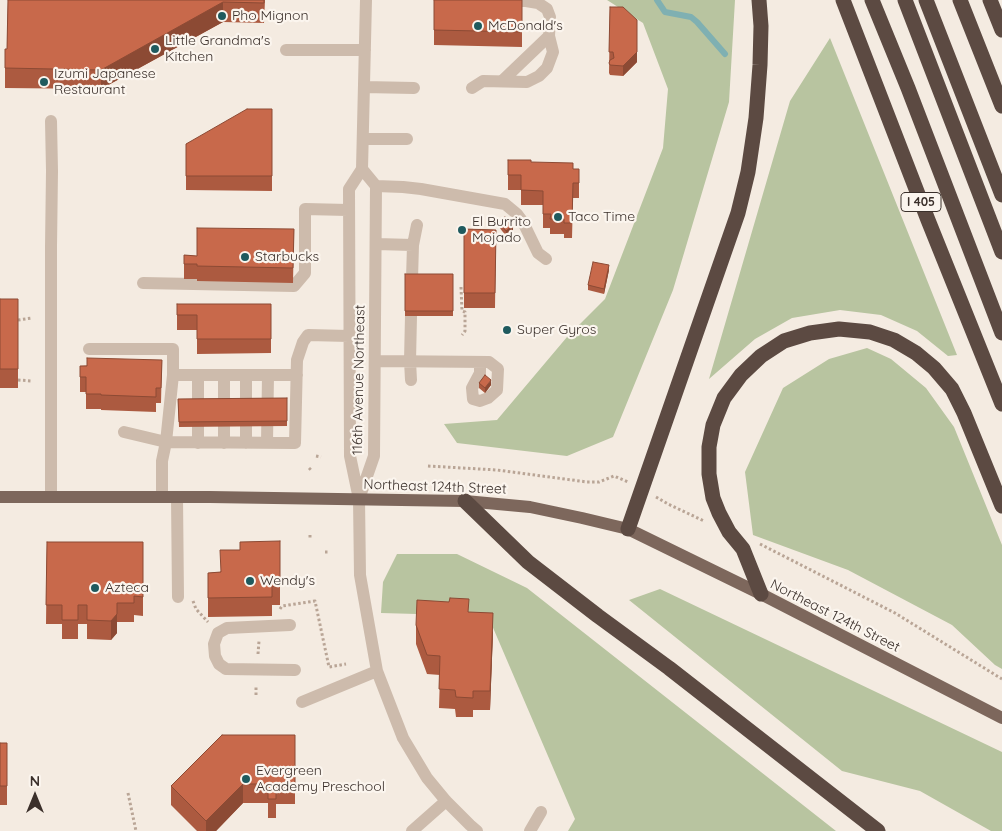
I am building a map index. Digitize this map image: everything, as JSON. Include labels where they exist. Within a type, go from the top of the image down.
[{"type":"highway","points":[[628,529],[738,213],[748,172],[756,118],[760,65],[759,0]]},
{"type":"highway","name":"I 405","points":[[843,0],[1002,404]]},
{"type":"highway","name":"I 405","points":[[872,0],[1002,333]]},
{"type":"highway","points":[[905,0],[1002,252]]},
{"type":"highway","points":[[926,0],[1002,195]]},
{"type":"highway","points":[[960,0],[1002,106]]},
{"type":"highway","points":[[990,0],[1002,30]]},
{"type":"highway","points":[[761,594],[743,549],[729,532],[719,514],[709,474],[709,447],[713,425],[724,398],[741,375],[760,356],[784,342],[810,333],[839,329],[870,332],[894,340],[916,353],[934,368],[952,389],[964,413],[1002,506]]},
{"type":"highway","points":[[465,501],[528,562],[669,668],[878,831]]},
{"type":"main road","name":"Northeast 124th Street","points":[[0,497],[177,497],[465,501],[530,507],[582,518],[628,529],[761,594],[1002,718]]},
{"type":"street","name":"116th Avenue Northeast","points":[[359,499],[350,456],[348,210],[349,190],[362,169],[366,0]]},
{"type":"street","points":[[472,88],[483,81],[527,82],[539,76],[547,68],[553,52],[549,36],[550,17],[547,9],[538,3],[526,1],[498,1]]},
{"type":"street","points":[[502,81],[549,36]]},
{"type":"street","points":[[286,50],[365,50]]},
{"type":"street","points":[[364,87],[414,88]]},
{"type":"street","points":[[51,122],[51,496]]},
{"type":"street","points":[[363,139],[407,139]]},
{"type":"street","points":[[362,169],[376,186],[402,187],[505,204],[523,222],[538,254],[546,259]]},
{"type":"street","name":"116th Avenue Northeast","points":[[359,499],[374,456],[376,186]]},
{"type":"street","points":[[143,283],[294,286],[305,273],[305,209],[348,210]]},
{"type":"street","points":[[412,279],[413,245],[417,225]]},
{"type":"street","points":[[376,244],[413,245]]},
{"type":"street","points":[[411,316],[411,380]]},
{"type":"street","points":[[124,432],[166,442],[295,443],[297,360],[303,342],[308,335],[349,336]]},
{"type":"street","points":[[89,349],[173,349],[173,375],[166,442],[162,461],[162,497]]},
{"type":"street","points":[[375,362],[484,362]]},
{"type":"street","points":[[173,375],[297,375]]},
{"type":"street","points":[[198,375],[198,443]]},
{"type":"street","points":[[224,375],[224,443]]},
{"type":"street","points":[[246,375],[246,443]]},
{"type":"street","points":[[267,443],[268,375]]},
{"type":"street","points":[[177,497],[178,597]]},
{"type":"street","points":[[359,499],[360,575],[377,671],[403,738],[427,778],[477,831]]},
{"type":"street","points":[[290,625],[227,628],[218,633],[214,644],[215,656],[219,664],[226,669],[295,670]]},
{"type":"street","points":[[302,702],[377,671]]},
{"type":"street","points":[[412,831],[446,800]]},
{"type":"street","points":[[530,831],[540,812]]},
{"type":"path","points":[[461,287],[462,311],[465,312],[465,331],[462,335]]},
{"type":"path","points":[[18,320],[32,318]]},
{"type":"path","points":[[18,380],[32,381]]},
{"type":"path","points":[[316,456],[321,457]]},
{"type":"path","points":[[329,668],[346,664]]},
{"type":"path","points":[[128,793],[136,831]]},
{"type":"green space","points":[[607,0],[735,0],[729,102],[673,290],[613,437],[567,456],[457,443],[444,424],[497,420],[567,337],[605,299],[663,148],[668,89],[643,23]]},
{"type":"green space","points":[[830,38],[957,355],[948,356],[917,331],[881,315],[840,310],[792,318],[755,339],[709,379],[790,101]]},
{"type":"green space","points":[[867,348],[891,359],[926,388],[954,427],[1002,545],[1002,669],[995,665],[952,625],[848,570],[753,535],[745,472],[783,388],[829,359]]},
{"type":"green space","points":[[397,554],[457,554],[527,588],[836,831],[568,831],[575,819],[488,616],[381,613],[383,582]]},
{"type":"green space","points":[[660,589],[1002,752],[1002,831],[991,831],[920,791],[842,771],[629,600]]},
{"type":"building","points":[[8,0],[264,0],[264,3],[223,2],[101,70],[5,68]]},
{"type":"building","name":"McDonald's","points":[[434,0],[522,0],[522,32],[434,30]]},
{"type":"building","points":[[610,7],[623,7],[637,20],[637,52],[623,66],[610,65],[609,63],[614,58],[613,52],[609,52]]},
{"type":"building","points":[[247,109],[272,109],[272,176],[186,176],[186,144]]},
{"type":"building","points":[[508,160],[573,163],[573,169],[579,169],[579,183],[573,183],[572,223],[564,223],[564,219],[550,219],[551,214],[543,214],[543,191],[521,190],[521,175],[508,175]]},
{"type":"building","points":[[505,217],[513,225],[506,231],[499,222]]},
{"type":"building","points":[[197,228],[294,229],[293,268],[197,266],[197,264],[184,264],[184,255],[197,256]]},
{"type":"building","points":[[464,229],[496,230],[495,293],[464,293]]},
{"type":"building","points":[[593,262],[609,265],[604,289],[588,285]]},
{"type":"building","points":[[405,274],[453,274],[453,311],[405,311]]},
{"type":"building","points":[[0,299],[18,299],[18,369],[0,369]]},
{"type":"building","points":[[177,304],[271,304],[271,339],[197,339],[197,315],[177,315]]},
{"type":"building","points":[[87,358],[162,360],[161,388],[156,388],[156,397],[86,394],[86,377],[80,377],[80,366],[87,366]]},
{"type":"building","points":[[485,375],[491,380],[485,388],[479,383]]},
{"type":"building","points":[[287,398],[287,421],[179,422],[178,399]]},
{"type":"building","points":[[280,541],[280,586],[272,586],[272,597],[208,598],[208,573],[221,572],[220,550],[240,550],[240,542]]},
{"type":"building","name":"Azteca","points":[[47,542],[143,542],[143,597],[134,596],[134,603],[117,603],[117,614],[111,621],[87,620],[87,605],[78,605],[78,620],[62,620],[62,605],[46,605]]},
{"type":"building","points":[[450,598],[469,599],[468,612],[493,613],[490,691],[473,691],[473,698],[456,697],[455,690],[439,689],[440,656],[427,655],[416,625],[417,600],[449,602]]},
{"type":"building","name":"Evergreen Academy Preschool","points":[[222,735],[295,735],[295,784],[276,784],[276,799],[268,799],[268,784],[243,784],[206,821],[171,786]]},
{"type":"building","points":[[0,743],[7,743],[7,786],[0,786]]},
{"type":"waterway","points":[[657,0],[665,12],[691,17],[725,54]]},
{"type":"place","name":"Pho Mignon","points":[[222,16]]},
{"type":"place","name":"McDonald's","points":[[478,26]]},
{"type":"place","name":"Little Grandma's Kitchen","points":[[155,49]]},
{"type":"place","name":"Izumi Japanese Restaurant","points":[[44,82]]},
{"type":"place","name":"Taco Time","points":[[558,217]]},
{"type":"place","name":"El Burrito Mojado","points":[[462,230]]},
{"type":"place","name":"Starbucks","points":[[245,257]]},
{"type":"place","name":"Super Gyros","points":[[507,330]]},
{"type":"place","name":"Wendy's","points":[[250,581]]},
{"type":"place","name":"Azteca","points":[[95,588]]},
{"type":"place","name":"Evergreen Academy Preschool","points":[[246,779]]}]
